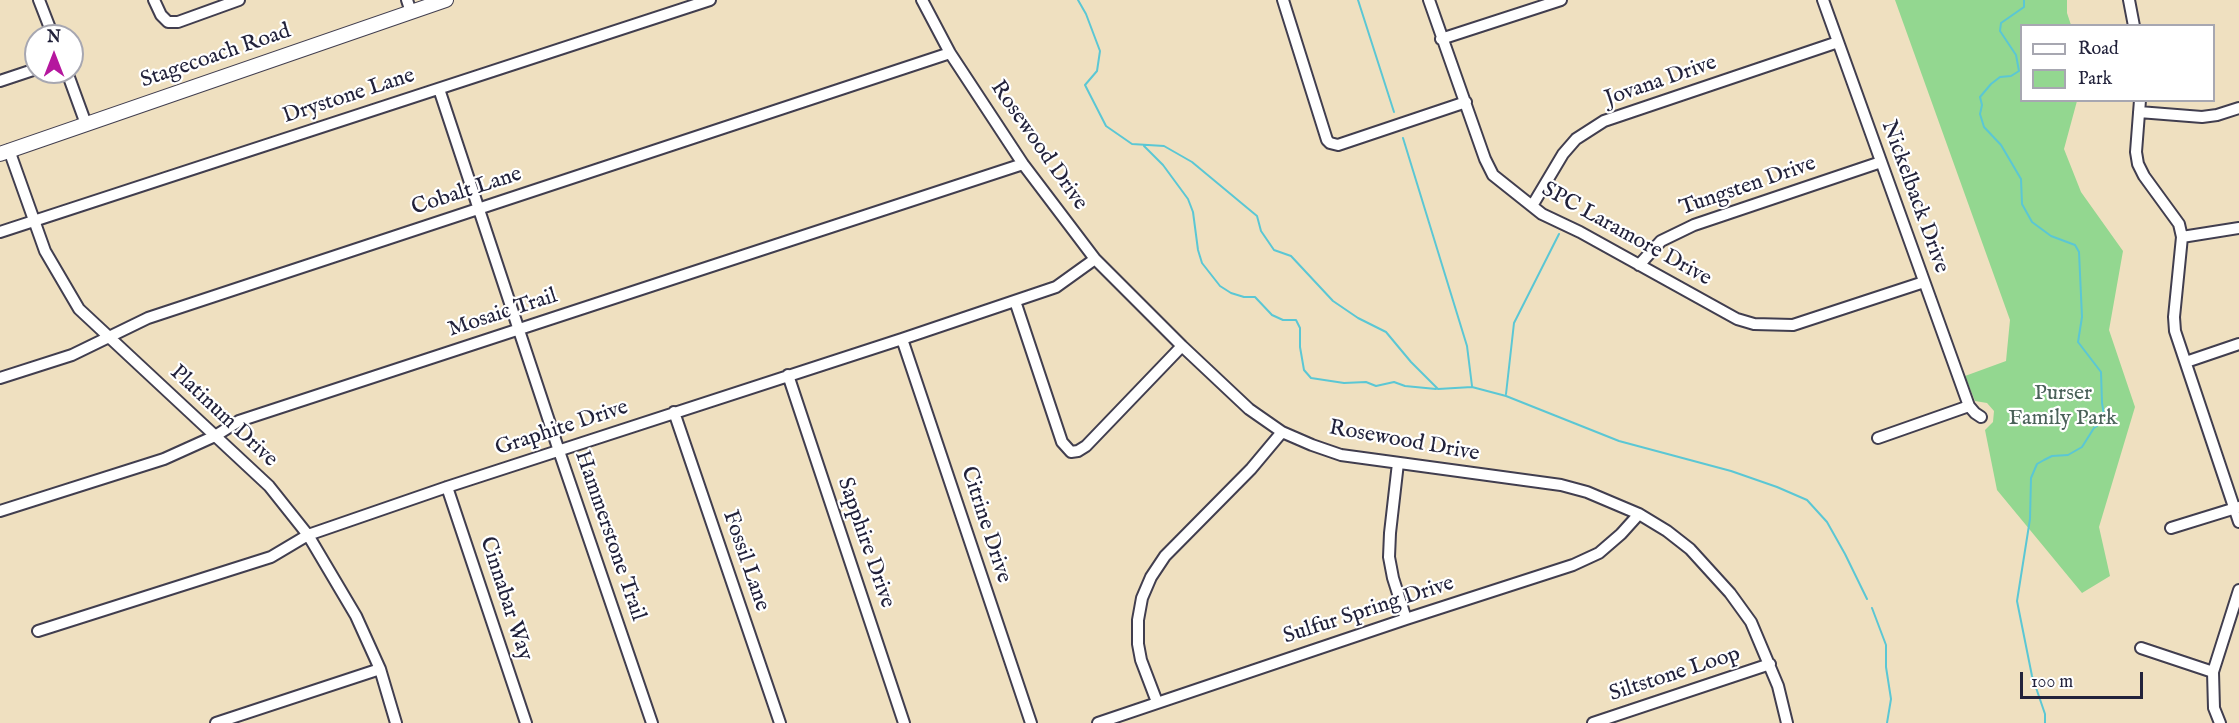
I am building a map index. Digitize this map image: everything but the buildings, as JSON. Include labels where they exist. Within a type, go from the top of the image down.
[{"type":"main road","name":"Stagecoach Road","points":[[5,152],[409,6],[446,0]]},
{"type":"street","points":[[39,0],[48,24]]},
{"type":"street","points":[[154,0],[161,15],[168,22],[178,22],[239,0]]},
{"type":"street","name":"Drystone Lane","points":[[0,232],[710,0]]},
{"type":"street","name":"Rosewood Drive","points":[[922,0],[950,53],[1023,164],[1095,259],[1249,409],[1282,432],[1341,455],[1561,485],[1587,492],[1639,514],[1682,543],[1712,572],[1751,622],[1778,686],[1787,723]]},
{"type":"street","points":[[1283,0],[1330,143],[1338,145],[1466,102]]},
{"type":"street","name":"SPC Laramore Drive","points":[[1429,0],[1485,159],[1493,175],[1542,214],[1580,232],[1737,319],[1754,324],[1793,325],[1924,282]]},
{"type":"street","points":[[1442,39],[1562,0]]},
{"type":"street","name":"Nickelback Drive","points":[[1822,0],[1969,406],[1981,417]]},
{"type":"street","points":[[2129,0],[2134,24]]},
{"type":"street","name":"Jovana Drive","points":[[1532,206],[1563,154],[1576,139],[1605,122],[1838,42]]},
{"type":"street","name":"Cobalt Lane","points":[[0,378],[72,355],[148,318],[950,53]]},
{"type":"street","points":[[0,81],[24,73]]},
{"type":"street","points":[[71,84],[86,124]]},
{"type":"street","name":"Hammerstone Trail","points":[[439,88],[652,723]]},
{"type":"street","points":[[2140,102],[2136,152],[2138,164],[2144,176],[2179,224],[2182,237],[2174,325],[2237,508],[2239,522]]},
{"type":"street","points":[[2139,112],[2202,117],[2239,108]]},
{"type":"street","name":"Platinum Drive","points":[[5,152],[45,251],[79,309],[269,486],[308,535],[356,616],[380,669],[396,723]]},
{"type":"street","name":"Tungsten Drive","points":[[1640,265],[1661,241],[1685,228],[1881,162]]},
{"type":"street","name":"Mosaic Trail","points":[[0,511],[164,459],[215,436],[239,421],[1023,164]]},
{"type":"street","points":[[2182,237],[2239,228]]},
{"type":"street","name":"Graphite Drive","points":[[38,631],[271,557],[308,535],[447,487],[1056,287],[1095,259]]},
{"type":"street","points":[[1015,301],[1062,442],[1071,452],[1086,446],[1182,346]]},
{"type":"street","name":"Citrine Drive","points":[[903,339],[1031,723]]},
{"type":"street","points":[[2186,362],[2239,344]]},
{"type":"street","name":"Sapphire Drive","points":[[788,375],[904,723]]},
{"type":"street","points":[[1878,438],[1969,406]]},
{"type":"street","name":"Fossil Lane","points":[[674,412],[780,723]]},
{"type":"street","points":[[1157,702],[1141,660],[1138,644],[1140,609],[1151,577],[1165,556],[1251,469],[1282,432]]},
{"type":"street","points":[[1398,463],[1389,557],[1406,619]]},
{"type":"street","name":"Cinnabar Way","points":[[447,487],[526,723]]},
{"type":"street","points":[[2171,528],[2237,508]]},
{"type":"street","name":"Sulfur Spring Drive","points":[[1098,723],[1573,565],[1599,553],[1622,534],[1639,514]]},
{"type":"street","points":[[2220,723],[2214,708],[2213,672],[2239,590]]},
{"type":"street","points":[[2141,648],[2213,672]]},
{"type":"street","name":"Siltstone Loop","points":[[1593,723],[1770,664]]},
{"type":"street","points":[[216,723],[380,669]]},
{"type":"green space","name":"Purser Family Park","points":[[1895,0],[2067,0],[2067,13],[2071,24],[2020,24],[2020,102],[2077,102],[2064,149],[2081,192],[2123,251],[2109,330],[2135,407],[2099,527],[2110,576],[2082,593],[1997,490],[1985,430],[1993,422],[1994,411],[1987,403],[1975,401],[1965,376],[2006,361],[2010,320]]},
{"type":"waterway","points":[[1078,0],[1086,14],[1100,51],[1097,71],[1085,85],[1106,126],[1132,144],[1164,146],[1192,162],[1257,216],[1261,231],[1274,250],[1291,256],[1333,301],[1358,318],[1386,332],[1438,389],[1472,387],[1506,396],[1619,441],[1731,471],[1807,500],[1827,522],[1867,599]]},
{"type":"waterway","points":[[1358,0],[1394,112]]},
{"type":"waterway","points":[[2024,0],[2024,7],[2001,23],[2000,31],[2016,55],[2019,71],[2011,76],[2000,77],[1991,84],[1980,97],[1982,105],[1980,114],[1984,127],[2001,145],[2021,179],[2022,204],[2032,222],[2051,236],[2075,245],[2079,252],[2082,317],[2078,342],[2101,372],[2104,415],[2101,423],[2094,428],[2082,447],[2068,455],[2052,456],[2037,464],[2031,478],[2030,519],[2017,601],[2032,676],[2045,714],[2045,723]]},
{"type":"waterway","points":[[1403,138],[1467,346],[1472,386]]},
{"type":"waterway","points":[[1144,146],[1163,165],[1188,199],[1193,212],[1202,263],[1220,286],[1231,293],[1244,297],[1255,297],[1272,315],[1283,320],[1296,320],[1300,328],[1300,347],[1304,370],[1311,378],[1344,383],[1366,382],[1376,386],[1394,382],[1405,386],[1436,389]]},
{"type":"waterway","points":[[1506,394],[1514,323],[1559,234]]},
{"type":"waterway","points":[[1872,608],[1886,645],[1886,667],[1891,699],[1887,723]]}]
